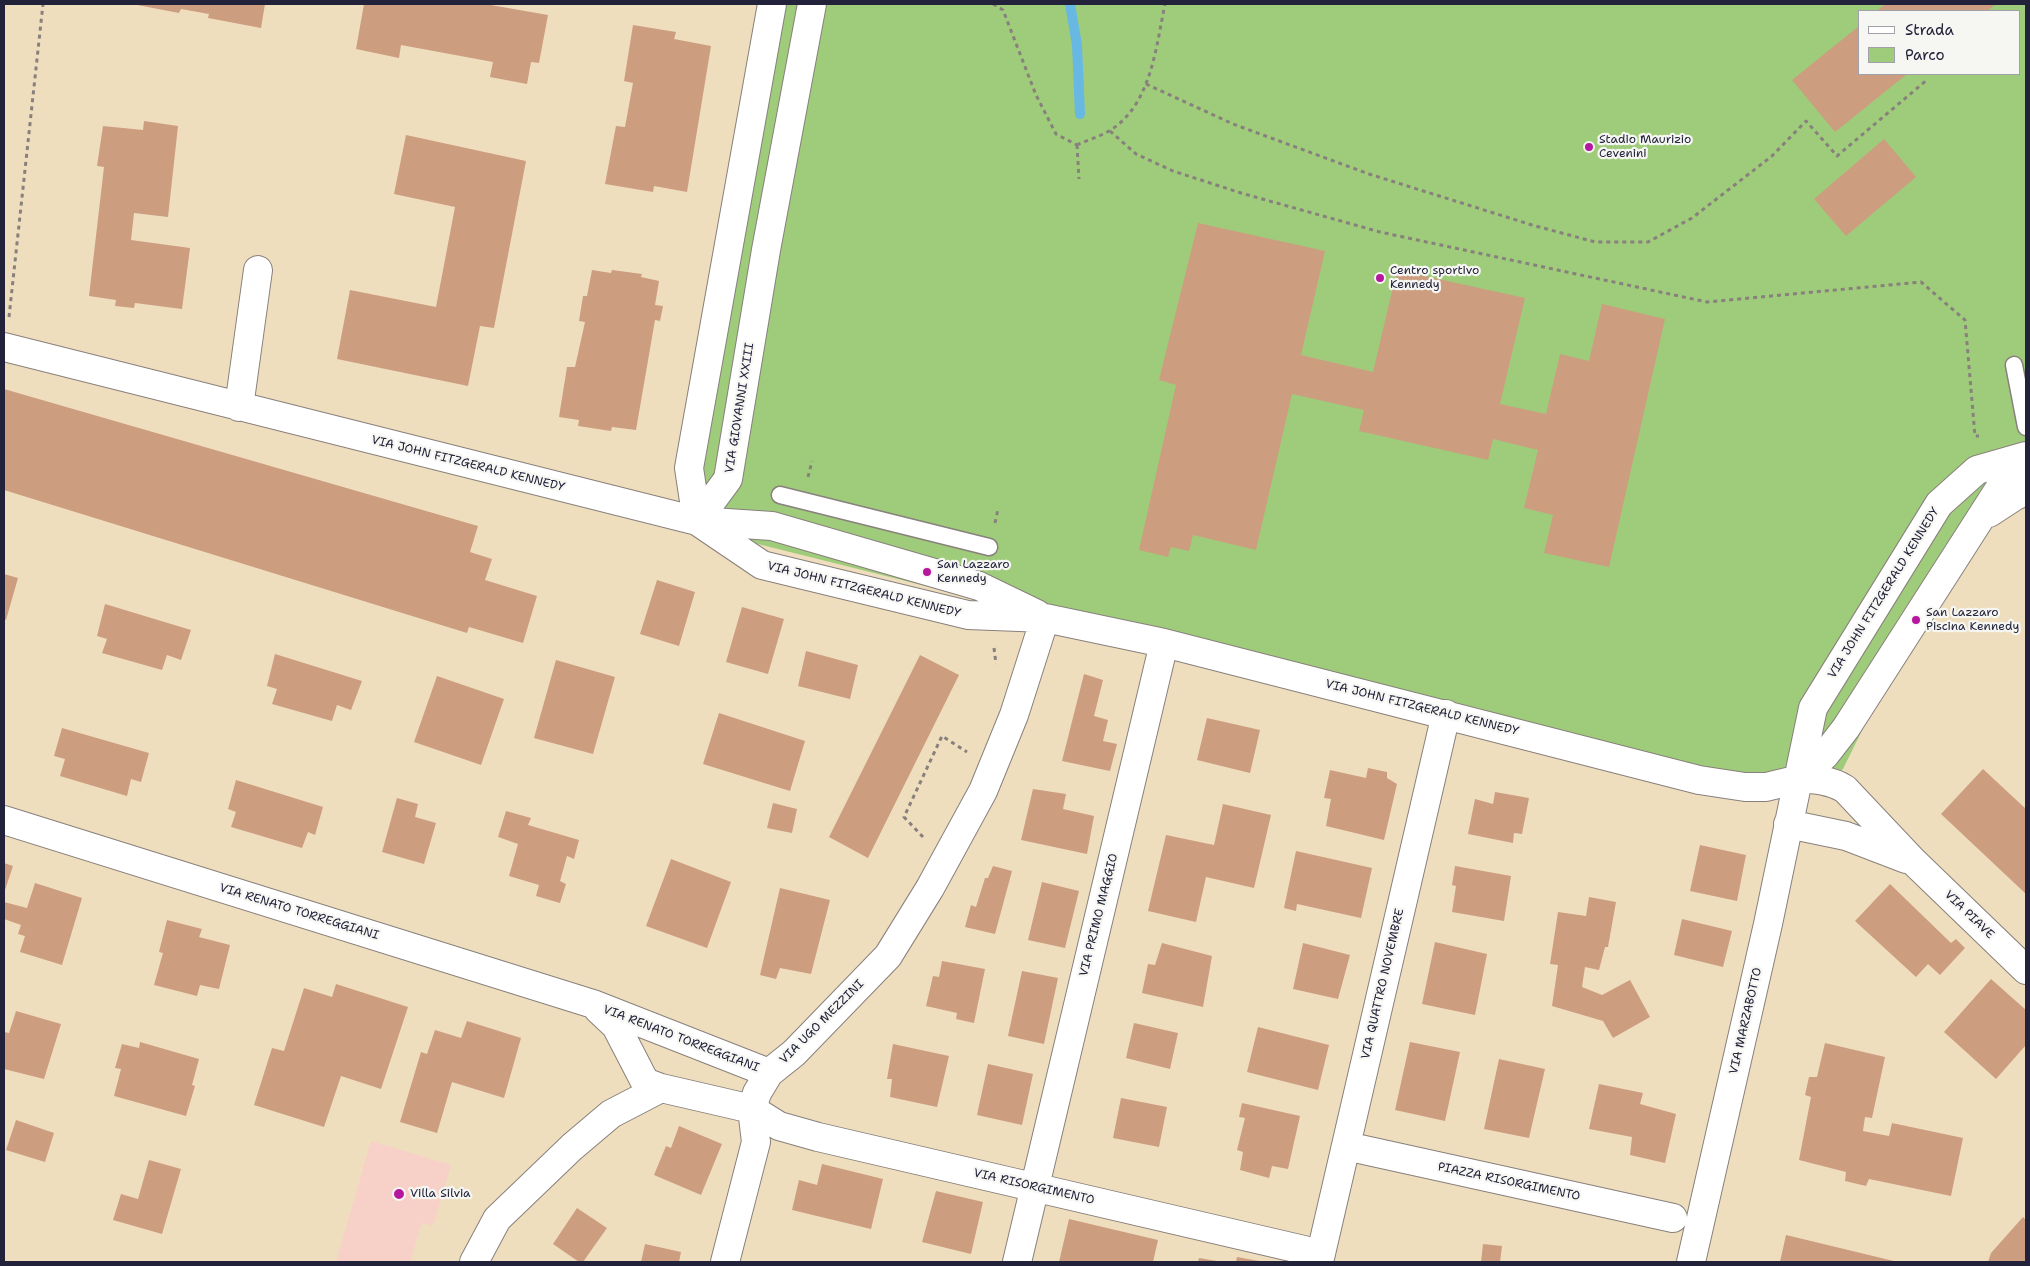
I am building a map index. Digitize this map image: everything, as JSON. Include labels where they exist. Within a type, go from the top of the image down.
[{"type":"street","points":[[697,521],[689,468],[772,4]]},
{"type":"street","name":"VIA GIOVANNI XXIII","points":[[697,521],[728,479],[766,250],[812,4]]},
{"type":"street","points":[[240,406],[258,270]]},
{"type":"street","name":"VIA JOHN FITZGERALD KENNEDY","points":[[5,348],[697,521],[772,526],[979,586],[1045,618]]},
{"type":"street","name":"VIA JOHN FITZGERALD KENNEDY","points":[[1799,779],[1813,708],[1939,504],[1977,470],[2026,456]]},
{"type":"street","name":"VIA JOHN FITZGERALD KENNEDY","points":[[697,521],[762,565],[968,615],[1045,618],[1164,643],[1699,780],[1745,787],[1766,787],[1799,779],[1825,755],[1846,728],[2001,486],[2026,460]]},
{"type":"street","name":"VIA JOHN FITZGERALD KENNEDY","points":[[1978,520],[2015,496],[2026,492]]},
{"type":"street","name":"VIA UGO MEZZINI","points":[[752,1109],[757,1094],[769,1073],[794,1053],[888,956],[925,896],[983,791],[1014,715],[1045,618]]},
{"type":"street","name":"VIA PRIMO MAGGIO","points":[[1017,1262],[1164,643]]},
{"type":"street","name":"VIA QUATTRO NOVEMBRE","points":[[1320,1258],[1446,714]]},
{"type":"street","name":"VIA MARZABOTTO","points":[[1691,1262],[1799,779]]},
{"type":"street","name":"VIA PIAVE","points":[[1799,779],[1834,782],[1845,789],[1913,861],[2026,970]]},
{"type":"street","name":"VIA RENATO TORREGGIANI","points":[[4,820],[593,1004],[769,1073]]},
{"type":"street","name":"VIA PIAVE","points":[[1788,824],[1846,836],[1913,861]]},
{"type":"street","name":"VIA RENATO TORREGGIANI","points":[[593,1004],[616,1026],[645,1082],[661,1088]]},
{"type":"street","points":[[474,1262],[497,1220],[572,1147],[611,1114],[661,1088],[752,1109],[756,1142],[725,1262]]},
{"type":"street","name":"VIA RISORGIMENTO","points":[[752,1109],[779,1126],[818,1137],[1034,1187],[1320,1258]]},
{"type":"street","name":"PIAZZA RISORGIMENTO","points":[[1346,1146],[1673,1218]]},
{"type":"lane","points":[[2014,365],[2026,428]]},
{"type":"lane","points":[[780,496],[989,547]]},
{"type":"path","points":[[5,348],[43,4]]},
{"type":"path","points":[[993,4],[1003,10],[1036,95],[1056,134],[1077,145]]},
{"type":"path","points":[[1077,145],[1110,131],[1132,110],[1146,84],[1165,4]]},
{"type":"path","points":[[1146,84],[1232,124],[1378,177],[1532,225],[1595,242],[1648,242],[1692,218],[1772,156],[1806,121],[1837,156],[1928,79]]},
{"type":"path","points":[[1110,131],[1136,154],[1173,171],[1241,193],[1380,232],[1707,302],[1921,282],[1965,320],[1975,436]]},
{"type":"path","points":[[1077,145],[1079,179]]},
{"type":"path","points":[[989,547],[998,509]]},
{"type":"path","points":[[987,644],[995,648],[997,669]]},
{"type":"path","points":[[927,841],[904,817],[942,736],[970,754]]},
{"type":"shaded area","name":"Villa Silvia","points":[[371,1141],[451,1165],[433,1226],[422,1223],[410,1262],[336,1262]]},
{"type":"green space","name":"Centro sportivo Kennedy","points":[[783,4],[2026,4],[2026,482],[1992,527],[1920,613],[1843,769],[1805,793],[1769,797],[734,538],[694,496]]},
{"type":"building","points":[[132,4],[265,4],[261,28],[208,18],[209,14],[181,9],[179,13]]},
{"type":"building","points":[[364,4],[485,4],[548,15],[539,63],[531,62],[527,84],[490,77],[493,62],[401,45],[399,58],[356,49]]},
{"type":"building","points":[[1886,4],[1996,4],[1988,10],[1877,10]]},
{"type":"building","points":[[633,25],[676,32],[674,39],[711,46],[687,192],[654,186],[653,192],[605,184],[616,126],[625,127],[633,83],[624,81]]},
{"type":"building","points":[[1858,27],[1858,75],[1906,75],[1835,132],[1792,80]]},
{"type":"building","points":[[144,121],[178,126],[168,217],[134,213],[131,240],[190,248],[182,309],[135,303],[134,308],[115,306],[116,300],[89,296],[104,167],[97,166],[103,126],[143,130]]},
{"type":"building","points":[[406,135],[526,161],[494,328],[480,326],[468,386],[337,359],[350,290],[436,307],[455,207],[394,194]]},
{"type":"building","points":[[1884,139],[1916,177],[1846,236],[1814,199]]},
{"type":"building","points":[[1198,223],[1325,251],[1301,355],[1373,372],[1397,270],[1525,298],[1500,404],[1546,414],[1560,354],[1589,361],[1602,304],[1665,319],[1609,567],[1544,553],[1553,515],[1524,508],[1538,450],[1493,439],[1488,460],[1359,431],[1364,410],[1292,394],[1256,550],[1193,535],[1189,551],[1171,547],[1168,557],[1139,550],[1176,385],[1159,380]]},
{"type":"building","points":[[592,270],[611,273],[612,270],[642,274],[641,277],[659,281],[655,305],[663,306],[660,321],[655,320],[636,430],[612,427],[611,431],[578,426],[579,420],[559,417],[567,367],[575,367],[585,322],[579,321],[583,296],[587,296]]},
{"type":"building","points":[[4,389],[478,526],[470,552],[492,559],[485,580],[537,596],[523,643],[469,627],[467,633],[4,490]]},
{"type":"building","points":[[4,574],[18,578],[6,620],[4,619]]},
{"type":"building","points":[[657,580],[695,592],[679,646],[640,634]]},
{"type":"building","points":[[105,604],[191,630],[181,660],[167,655],[162,670],[102,653],[107,639],[97,636]]},
{"type":"building","points":[[742,607],[784,619],[768,674],[726,662]]},
{"type":"building","points":[[806,651],[858,665],[850,699],[798,686]]},
{"type":"building","points":[[275,654],[362,681],[351,710],[337,705],[332,721],[272,704],[277,689],[267,686]]},
{"type":"building","points":[[920,655],[959,675],[868,858],[829,837]]},
{"type":"building","points":[[556,660],[615,677],[593,754],[534,738]]},
{"type":"building","points":[[1084,674],[1103,680],[1094,716],[1108,720],[1103,741],[1117,744],[1110,771],[1062,761]]},
{"type":"building","points":[[437,676],[504,699],[481,765],[414,742]]},
{"type":"building","points":[[719,713],[805,741],[790,791],[703,764]]},
{"type":"building","points":[[1207,718],[1260,730],[1250,773],[1197,760]]},
{"type":"building","points":[[62,728],[149,753],[141,782],[131,779],[127,796],[60,776],[65,759],[54,756]]},
{"type":"building","points":[[1368,768],[1387,772],[1387,778],[1397,784],[1384,840],[1326,826],[1331,799],[1324,798],[1330,770],[1366,778]]},
{"type":"building","points":[[1983,769],[2026,809],[2026,894],[1941,814]]},
{"type":"building","points":[[236,780],[323,807],[315,835],[308,832],[302,848],[231,827],[236,812],[228,809]]},
{"type":"building","points":[[1033,789],[1066,794],[1063,809],[1094,816],[1087,854],[1021,840]]},
{"type":"building","points":[[1495,792],[1529,798],[1522,834],[1514,833],[1513,843],[1468,834],[1475,799],[1493,804]]},
{"type":"building","points":[[397,798],[418,804],[415,817],[436,823],[424,864],[382,852]]},
{"type":"building","points":[[773,803],[797,809],[792,833],[767,828]]},
{"type":"building","points":[[1223,804],[1271,815],[1254,888],[1206,877],[1196,922],[1148,911],[1166,835],[1214,845]]},
{"type":"building","points":[[506,811],[531,818],[528,825],[579,840],[574,859],[567,856],[560,881],[566,884],[560,903],[536,896],[539,885],[509,876],[518,844],[498,837]]},
{"type":"building","points":[[1700,845],[1746,855],[1737,901],[1690,891]]},
{"type":"building","points":[[1296,851],[1372,868],[1361,918],[1297,904],[1296,911],[1284,908]]},
{"type":"building","points":[[671,859],[731,882],[707,948],[646,926]]},
{"type":"building","points":[[4,863],[13,866],[4,893]]},
{"type":"building","points":[[993,866],[1012,871],[995,934],[965,927],[971,905],[976,907],[985,878],[988,878]]},
{"type":"building","points":[[1455,866],[1511,876],[1504,921],[1452,912],[1456,886],[1452,885]]},
{"type":"building","points":[[1042,882],[1079,891],[1065,948],[1028,940]]},
{"type":"building","points":[[35,883],[82,898],[62,965],[20,952],[25,936],[18,934],[21,925],[4,919],[4,902],[27,908]]},
{"type":"building","points":[[1890,884],[1951,943],[1956,939],[1965,948],[1940,975],[1928,964],[1916,977],[1855,921]]},
{"type":"building","points":[[780,888],[830,900],[811,974],[780,968],[776,979],[760,975]]},
{"type":"building","points":[[1589,897],[1616,902],[1608,947],[1605,947],[1599,970],[1585,967],[1582,987],[1602,995],[1630,980],[1650,1017],[1613,1038],[1603,1021],[1552,1006],[1558,965],[1550,964],[1558,912],[1586,916]]},
{"type":"building","points":[[1682,919],[1732,931],[1723,967],[1674,955]]},
{"type":"building","points":[[167,920],[202,929],[199,937],[230,945],[219,989],[200,985],[197,996],[154,985],[163,953],[159,952]]},
{"type":"building","points":[[1435,942],[1487,954],[1475,1015],[1422,1004]]},
{"type":"building","points":[[1162,943],[1212,956],[1203,1007],[1142,993],[1148,964],[1155,965]]},
{"type":"building","points":[[1303,943],[1350,955],[1338,999],[1293,989]]},
{"type":"building","points":[[942,961],[985,969],[974,1023],[956,1019],[957,1013],[926,1006],[933,976],[939,977]]},
{"type":"building","points":[[1022,971],[1058,978],[1044,1044],[1008,1036]]},
{"type":"building","points":[[1991,979],[2026,1010],[2026,1045],[1996,1079],[1944,1032]]},
{"type":"building","points":[[336,984],[408,1007],[381,1089],[341,1076],[324,1127],[254,1105],[272,1048],[284,1051],[304,988],[332,997]]},
{"type":"building","points":[[16,1011],[61,1024],[44,1079],[4,1069],[4,1032],[9,1033]]},
{"type":"building","points":[[467,1021],[521,1038],[504,1098],[452,1082],[437,1133],[400,1122],[421,1052],[427,1054],[435,1030],[461,1038]]},
{"type":"building","points":[[1134,1023],[1178,1033],[1170,1069],[1126,1058]]},
{"type":"building","points":[[1258,1027],[1329,1045],[1318,1090],[1247,1072]]},
{"type":"building","points":[[140,1042],[199,1059],[192,1085],[195,1086],[186,1116],[114,1096],[121,1069],[115,1068],[122,1044],[139,1048]]},
{"type":"building","points":[[1410,1042],[1460,1052],[1445,1121],[1395,1110]]},
{"type":"building","points":[[1825,1043],[1885,1057],[1872,1118],[1865,1117],[1863,1131],[1889,1136],[1892,1123],[1963,1138],[1951,1196],[1869,1179],[1866,1186],[1845,1181],[1846,1172],[1799,1160],[1811,1097],[1805,1095],[1809,1077],[1817,1077]]},
{"type":"building","points":[[893,1044],[949,1056],[937,1107],[890,1097],[892,1079],[887,1079]]},
{"type":"building","points":[[1499,1059],[1545,1069],[1529,1138],[1484,1129]]},
{"type":"building","points":[[988,1064],[1033,1074],[1022,1125],[977,1115]]},
{"type":"building","points":[[1599,1084],[1643,1093],[1640,1104],[1676,1114],[1665,1163],[1630,1155],[1632,1137],[1589,1129]]},
{"type":"building","points":[[1121,1098],[1167,1107],[1159,1147],[1113,1138]]},
{"type":"building","points":[[1242,1103],[1300,1116],[1288,1169],[1272,1166],[1269,1178],[1240,1170],[1243,1152],[1237,1150],[1245,1118],[1239,1117]]},
{"type":"building","points":[[16,1120],[54,1133],[45,1162],[6,1150]]},
{"type":"building","points":[[679,1126],[722,1144],[701,1195],[654,1175],[666,1146],[671,1148]]},
{"type":"building","points":[[149,1160],[181,1169],[162,1234],[113,1220],[121,1194],[138,1199]]},
{"type":"building","points":[[822,1164],[883,1179],[871,1229],[792,1210],[799,1180],[817,1185]]},
{"type":"building","points":[[936,1191],[983,1202],[971,1254],[922,1242]]},
{"type":"building","points":[[577,1208],[607,1228],[583,1262],[579,1262],[553,1244]]},
{"type":"building","points":[[2023,1217],[2026,1220],[2026,1262],[1988,1262],[1991,1253]]},
{"type":"building","points":[[1069,1219],[1158,1240],[1153,1262],[1059,1262]]},
{"type":"building","points":[[1786,1235],[1898,1262],[1780,1262]]},
{"type":"building","points":[[645,1244],[681,1252],[679,1262],[641,1262]]},
{"type":"building","points":[[1483,1244],[1502,1246],[1500,1262],[1481,1262]]},
{"type":"building","points":[[1237,1257],[1259,1261],[1236,1262]]},
{"type":"building","points":[[1199,1258],[1217,1261],[1217,1262],[1198,1262]]},
{"type":"waterway","points":[[1070,4],[1077,45],[1080,114]]},
{"type":"place","name":"Stadio Maurizio Cevenini","points":[[1589,147]]},
{"type":"place","name":"Centro sportivo Kennedy","points":[[1380,278]]},
{"type":"place","name":"San Lazzaro Kennedy","points":[[927,572]]},
{"type":"place","name":"San Lazzaro Piscina Kennedy","points":[[1916,620]]},
{"type":"place","name":"Villa Silvia","points":[[399,1194]]}]
